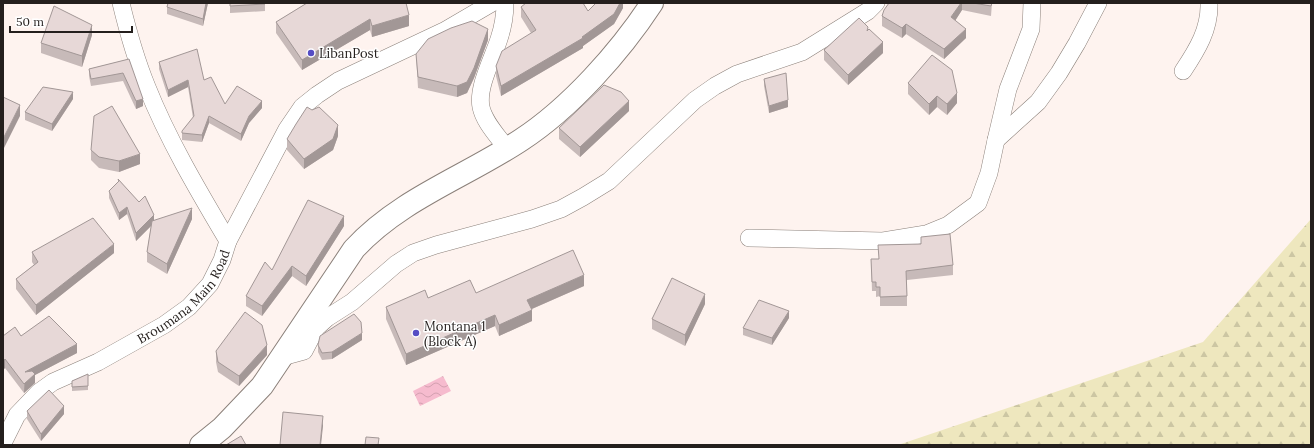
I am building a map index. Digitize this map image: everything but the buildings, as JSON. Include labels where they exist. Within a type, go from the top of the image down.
[{"type":"main road","points":[[201,445],[222,428],[262,386],[354,249],[368,235],[406,206],[522,140],[560,110],[587,83],[634,30],[652,3]]},
{"type":"street","name":"Broumana Main Road","points":[[3,443],[17,415],[38,392],[53,382],[98,362],[164,325],[189,307],[210,284],[222,260],[228,240],[203,198],[147,88],[134,54],[121,3]]},
{"type":"street","points":[[228,240],[287,129],[302,107],[317,94],[338,81],[444,31],[492,3]]},
{"type":"street","points":[[505,3],[505,16],[500,38],[480,99],[484,117],[507,149]]},
{"type":"street","points":[[282,357],[304,351],[316,328],[352,302],[396,264],[413,254],[436,245],[532,219],[561,209],[609,181],[695,100],[715,86],[737,74],[802,52],[868,11],[876,3]]},
{"type":"street","points":[[749,238],[883,241],[926,234],[948,225],[978,202],[989,173],[1008,89],[1031,29],[1032,3]]},
{"type":"street","points":[[996,140],[1038,102],[1059,73],[1098,3]]},
{"type":"street","points":[[1182,71],[1198,46],[1207,25],[1209,3]]},
{"type":"green space","points":[[1311,219],[1311,445],[898,445],[1203,342]]},
{"type":"water","points":[[443,376],[451,391],[420,406],[413,391]]},
{"type":"place","name":"LibanPost","points":[[311,53]]},
{"type":"place","name":"Montana 1 (Block A)","points":[[416,333]]}]
